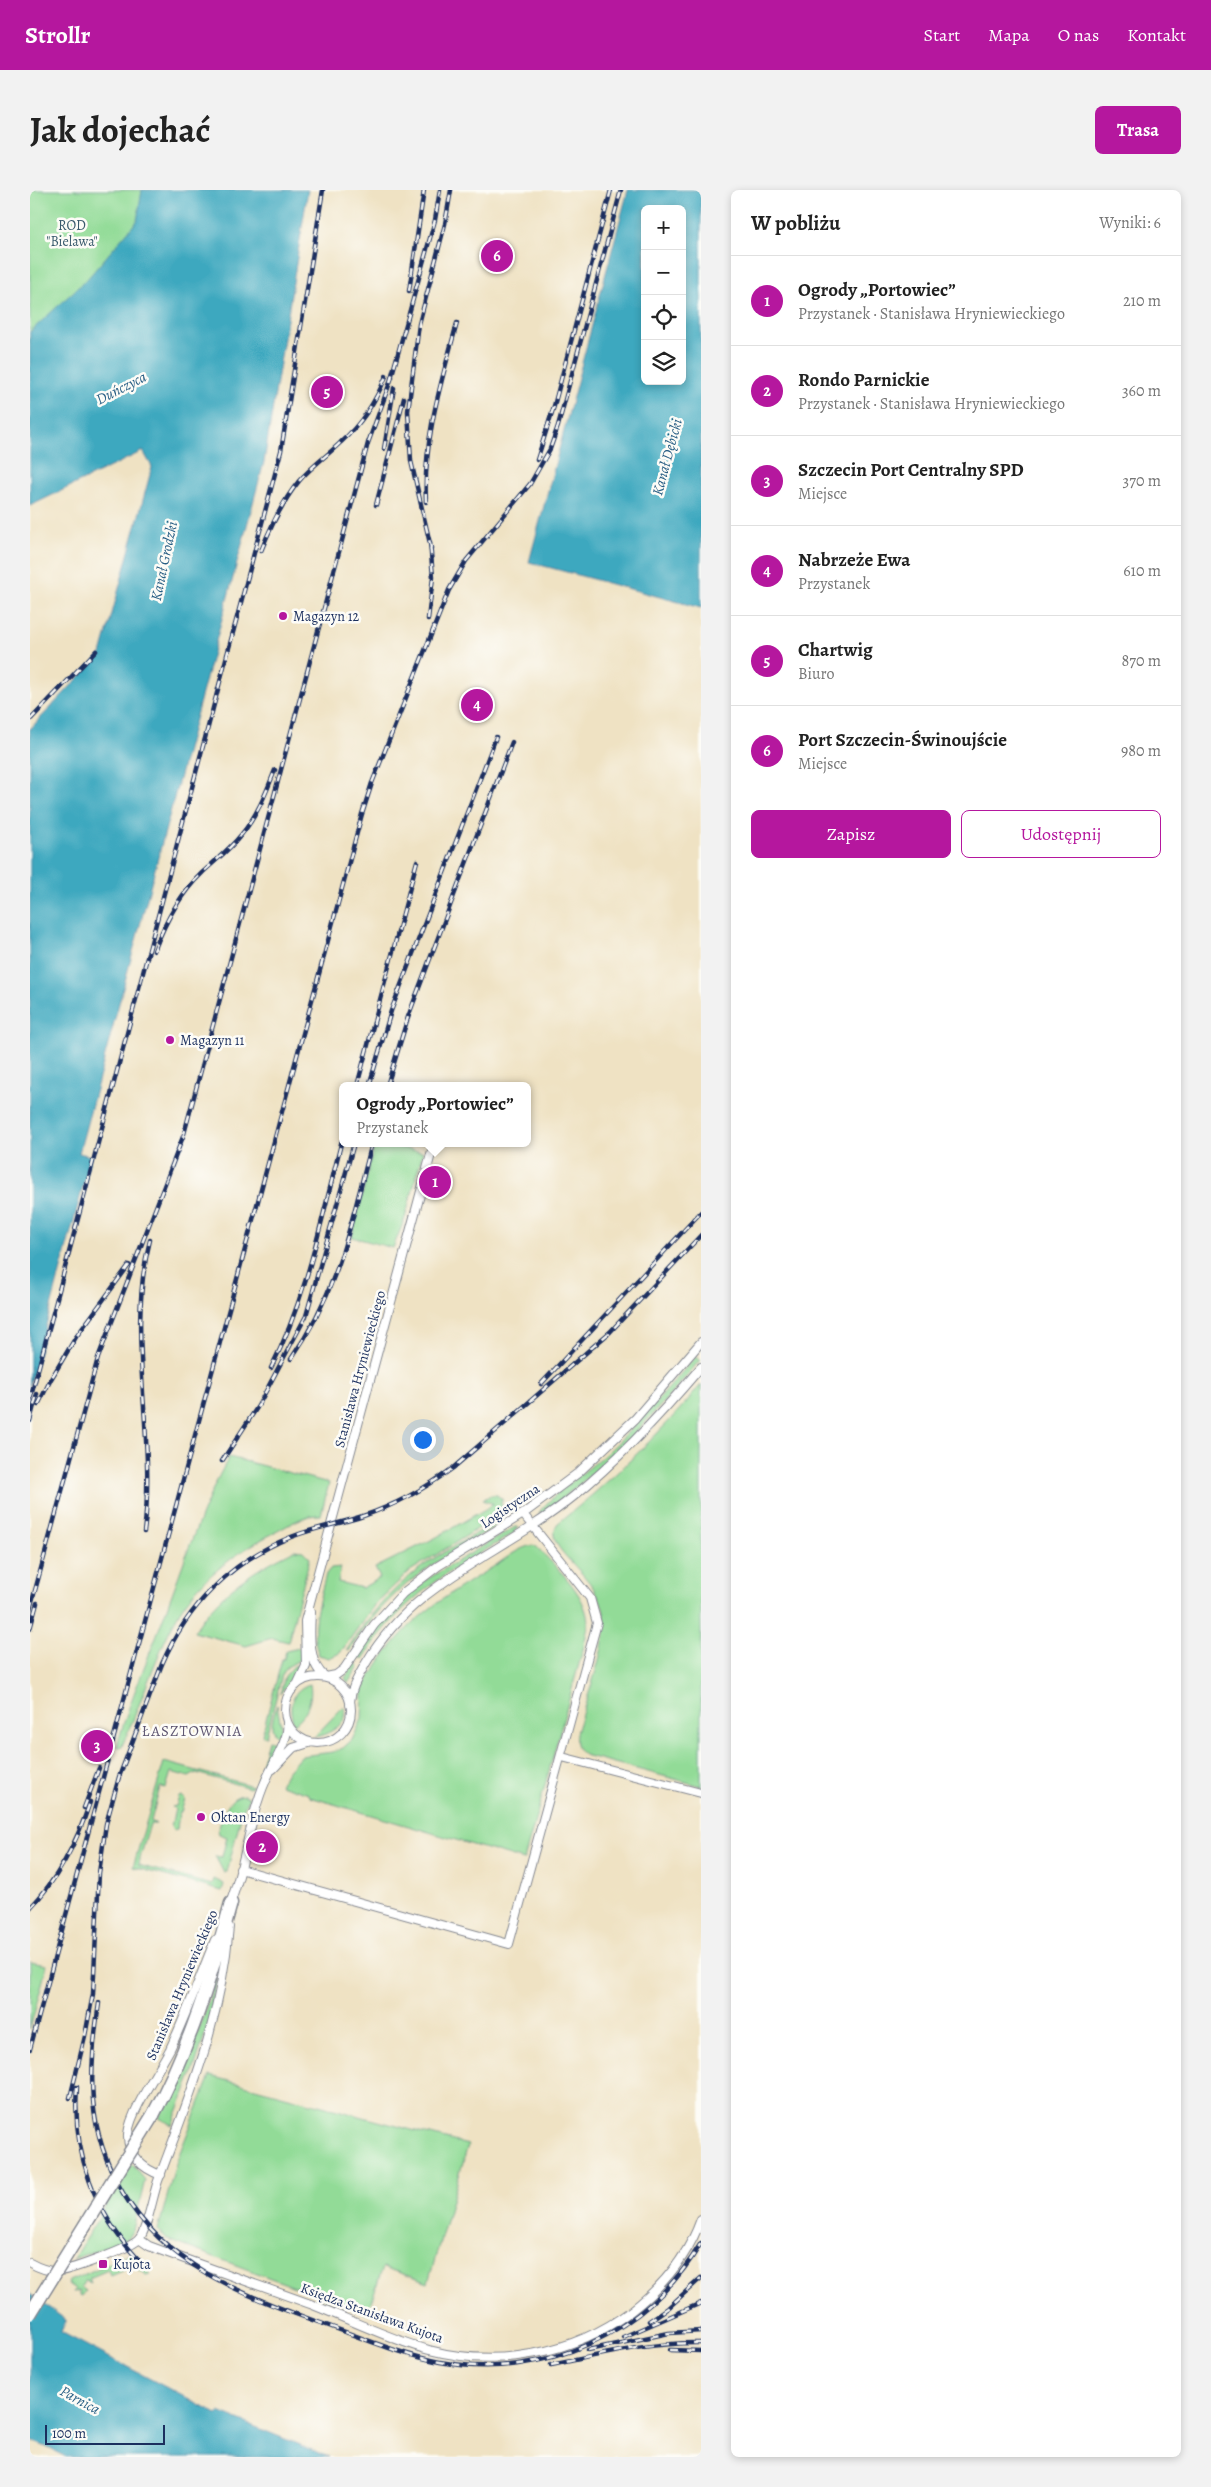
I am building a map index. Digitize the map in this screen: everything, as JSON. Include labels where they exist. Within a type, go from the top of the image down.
[{"type":"main road","points":[[30,2314],[154,2115],[196,2022],[231,1903]]},
{"type":"street","name":"Stanisława Hryniewieckiego","points":[[298,1683],[306,1668],[304,1627],[433,1147]]},
{"type":"street","name":"Logistyczna","points":[[326,1678],[335,1676],[345,1668],[378,1619],[414,1583],[438,1566],[523,1514],[563,1485],[608,1446],[649,1404],[701,1342]]},
{"type":"street","name":"Logistyczna","points":[[350,1705],[353,1686],[373,1653],[409,1608],[443,1581],[534,1526],[574,1496],[620,1456],[660,1415],[701,1366]]},
{"type":"street","points":[[240,1869],[509,1944],[596,1630],[594,1605],[584,1589],[523,1514]]},
{"type":"street","name":"Stanisława Hryniewieckiego","points":[[312,1602],[310,1634],[314,1659],[319,1671],[326,1678]]},
{"type":"street","points":[[313,1677],[326,1678],[342,1688],[350,1705],[349,1721],[342,1732],[328,1741],[312,1742],[298,1736],[287,1724],[285,1701],[289,1692],[298,1683],[313,1677]]},
{"type":"street","name":"Stanisława Hryniewieckiego","points":[[160,2175],[146,2169],[134,2156],[128,2142],[129,2128],[182,2024],[231,1903],[258,1800],[267,1777],[287,1738],[287,1724]]},
{"type":"street","name":"Stanisława Hryniewieckiego","points":[[267,1777],[293,1748],[312,1742]]},
{"type":"street","points":[[562,1757],[701,1794]]},
{"type":"street","name":"Stanisława Hryniewieckiego","points":[[139,2239],[208,2042],[226,1962],[231,1903]]},
{"type":"street","name":"Księdza Stanisława Kujota","points":[[139,2239],[149,2246],[314,2305],[417,2346],[453,2355],[500,2357],[535,2353],[567,2344],[595,2333],[626,2314],[654,2291],[677,2266],[690,2244],[701,2219]]},
{"type":"street","points":[[30,2263],[43,2269],[55,2271],[75,2267],[132,2244],[139,2239]]},
{"type":"green space","name":"ROD \"Bielawa\"","points":[[30,190],[152,190],[139,209],[137,233],[30,343]]},
{"type":"green space","points":[[374,1147],[396,1147],[423,1152],[405,1218],[393,1248],[352,1237]]},
{"type":"green space","points":[[695,1357],[700,1360],[654,1413],[622,1446],[559,1502],[539,1513],[551,1499],[621,1439],[654,1405]]},
{"type":"green space","points":[[701,1385],[701,1786],[584,1755],[577,1748],[576,1733],[602,1647],[605,1622],[603,1607],[597,1594],[589,1582],[562,1552],[556,1543],[554,1535],[557,1524],[596,1492],[632,1458]]},
{"type":"green space","points":[[229,1457],[329,1483],[321,1515],[308,1516],[296,1521],[245,1549],[218,1569],[194,1592],[184,1605],[168,1634],[121,1748],[117,1746],[133,1696],[202,1514]]},
{"type":"green space","points":[[491,1495],[497,1495],[503,1500],[501,1501],[503,1513],[410,1571],[375,1604],[340,1653],[329,1658],[319,1655],[315,1635],[316,1615],[326,1574],[331,1568],[341,1567],[338,1582],[362,1588],[380,1578],[375,1568],[435,1538],[494,1504],[482,1500]]},
{"type":"green space","points":[[505,1516],[498,1524],[415,1577],[381,1608],[349,1651],[347,1650],[365,1623],[386,1598],[410,1576],[436,1557]]},
{"type":"green space","points":[[518,1527],[513,1534],[468,1560],[429,1586],[395,1618],[363,1659],[358,1656],[387,1616],[424,1581]]},
{"type":"green space","points":[[533,1545],[561,1572],[576,1591],[586,1612],[588,1628],[524,1860],[310,1797],[309,1794],[280,1785],[287,1772],[301,1756],[333,1752],[343,1748],[352,1740],[362,1719],[363,1689],[376,1667],[404,1632],[452,1593],[522,1548]]},
{"type":"green space","points":[[295,1550],[303,1551],[310,1558],[288,1642],[272,1638],[246,1646],[194,1632],[214,1605],[238,1584],[266,1565]]},
{"type":"green space","points":[[299,1648],[302,1650],[303,1658],[287,1667],[282,1675],[266,1736],[262,1735],[282,1659],[284,1659],[286,1651]]},
{"type":"green space","points":[[354,1663],[359,1666],[348,1683],[345,1678]]},
{"type":"green space","points":[[294,1666],[302,1666],[280,1694],[285,1676]]},
{"type":"green space","points":[[310,1684],[311,1695],[306,1711],[294,1724],[291,1705],[295,1694],[304,1686]]},
{"type":"green space","points":[[277,1705],[282,1732],[282,1739],[272,1729]]},
{"type":"green space","points":[[343,1707],[345,1717],[338,1727],[326,1734],[314,1737]]},
{"type":"green space","points":[[268,1740],[275,1742],[278,1746],[255,1787]]},
{"type":"green space","points":[[164,1762],[253,1786],[250,1788],[196,1773],[189,1777],[171,1772],[166,1788],[160,1787],[151,1821],[156,1824],[150,1824],[138,1865],[212,1885],[214,1879],[224,1884],[222,1891],[133,1867]]},
{"type":"green space","points":[[244,1795],[249,1797],[242,1812],[227,1872],[224,1873],[215,1856],[222,1857],[227,1837],[219,1834],[218,1830],[228,1804],[238,1796]]},
{"type":"green space","points":[[182,1796],[185,1799],[181,1812],[179,1812],[177,1829],[173,1830],[171,1826],[175,1809],[172,1807],[176,1806],[179,1797]]},
{"type":"green space","points":[[30,1962],[47,1965],[30,2029]]},
{"type":"green space","points":[[220,1963],[208,2025],[192,2075],[172,2125],[159,2118],[201,2025]]},
{"type":"green space","points":[[210,2076],[468,2145],[428,2283],[383,2267],[367,2314],[166,2239],[158,2230],[177,2160]]},
{"type":"green space","points":[[132,2164],[145,2180],[133,2230],[127,2239],[73,2259]]},
{"type":"green space","points":[[131,2254],[150,2274],[146,2275],[137,2269],[135,2264],[110,2275],[108,2270],[89,2278],[91,2283],[85,2280],[81,2287],[86,2291],[82,2296],[80,2291],[73,2292],[75,2289],[68,2284],[69,2281]]},
{"type":"water","points":[[142,190],[308,190],[264,462],[79,1153],[91,1156],[30,1386],[30,729],[101,654],[152,467],[143,451],[30,506],[30,332],[88,278],[137,221]]},
{"type":"water","name":"Kanał Dębicki","points":[[628,190],[701,190],[701,608],[529,562]]},
{"type":"water","name":"Parnica","points":[[30,2294],[66,2320],[61,2332],[217,2414],[219,2412],[329,2457],[66,2457],[30,2439]]},
{"type":"railway","points":[[30,1400],[281,451],[323,190]]},
{"type":"railway","points":[[409,291],[424,190]]},
{"type":"railway","points":[[390,382],[435,220],[440,190]]},
{"type":"railway","points":[[431,548],[411,461],[408,411],[419,324],[445,224],[451,190]]},
{"type":"railway","points":[[537,460],[554,406],[611,190]]},
{"type":"railway","points":[[30,2049],[362,814],[372,783],[449,590],[466,561],[530,484],[550,449],[558,426],[621,190]]},
{"type":"railway","points":[[426,502],[427,456],[430,434],[439,390],[457,323]]},
{"type":"railway","points":[[261,551],[277,514],[287,497],[299,481],[355,428],[373,403],[386,376]]},
{"type":"railway","points":[[30,1609],[98,1358],[184,1134],[368,443],[392,377]]},
{"type":"railway","points":[[384,449],[394,388]]},
{"type":"railway","points":[[376,505],[404,398]]},
{"type":"railway","points":[[428,619],[433,577],[430,542]]},
{"type":"railway","points":[[30,720],[96,651]]},
{"type":"railway","points":[[370,1082],[391,1011],[496,737]]},
{"type":"railway","points":[[388,1082],[408,1017],[512,742]]},
{"type":"railway","points":[[154,951],[168,919],[180,899],[194,881],[232,845],[252,820],[265,796],[275,770]]},
{"type":"railway","points":[[358,1082],[417,861]]},
{"type":"railway","points":[[271,1368],[284,1341],[304,1285],[340,1147]]},
{"type":"railway","points":[[222,1461],[258,1406],[306,1316],[353,1147]]},
{"type":"railway","points":[[291,1359],[321,1307],[342,1255],[371,1147]]},
{"type":"railway","points":[[541,1384],[701,1212]]},
{"type":"railway","points":[[70,2098],[93,1994],[99,1873],[106,1824],[119,1777],[162,1664],[184,1623],[213,1588],[230,1572],[269,1547],[291,1537],[354,1519],[387,1507],[421,1489],[453,1468],[610,1332],[701,1235]]},
{"type":"railway","points":[[144,1532],[147,1496],[147,1459],[140,1312],[143,1276],[150,1240]]},
{"type":"railway","points":[[38,1405],[76,1337],[129,1265]]},
{"type":"railway","points":[[30,1421],[37,1394]]},
{"type":"railway","points":[[30,1629],[37,1603]]},
{"type":"railway","points":[[84,1808],[99,1768]]},
{"type":"railway","points":[[30,1908],[50,1884],[66,1859],[90,1802]]},
{"type":"railway","points":[[99,2003],[93,2054],[93,2100],[102,2146],[123,2193],[140,2218],[160,2239],[183,2258],[207,2274],[260,2300],[424,2359],[479,2366],[517,2364],[554,2357],[589,2344],[622,2326],[652,2303],[679,2275],[701,2243]]},
{"type":"railway","points":[[77,2087],[76,2111],[78,2134],[89,2180],[110,2222],[123,2242],[139,2260]]},
{"type":"railway","points":[[649,2321],[668,2308],[701,2278]]},
{"type":"railway","points":[[623,2337],[701,2303]]},
{"type":"railway","points":[[588,2350],[669,2333],[701,2331]]},
{"type":"railway","points":[[551,2365],[644,2347],[701,2343]]},
{"type":"railway","points":[[670,2350],[701,2351]]},
{"type":"place","name":"Port Szczecin-Świnoujście","points":[[497,256]]},
{"type":"place","name":"Chartwig","points":[[327,392]]},
{"type":"place","name":"Magazyn 12","points":[[283,616]]},
{"type":"place","name":"Nabrzeże Ewa","points":[[477,705]]},
{"type":"place","name":"Magazyn 11","points":[[170,1040]]},
{"type":"place","name":"Ogrody „Portowiec”","points":[[435,1182]]},
{"type":"place","name":"Szczecin Port Centralny SPD","points":[[97,1746]]},
{"type":"place","name":"Oktan Energy","points":[[201,1817]]},
{"type":"place","name":"Rondo Parnickie","points":[[262,1847]]},
{"type":"place","name":"Kujota","points":[[103,2264]]},
{"type":"district","name":"ŁASZTOWNIA","points":[[192,1731]]},
{"type":"water label","name":"Duńczyca","points":[[121,388]]},
{"type":"water label","name":"Kanał Grodzki","points":[[164,561]]}]
